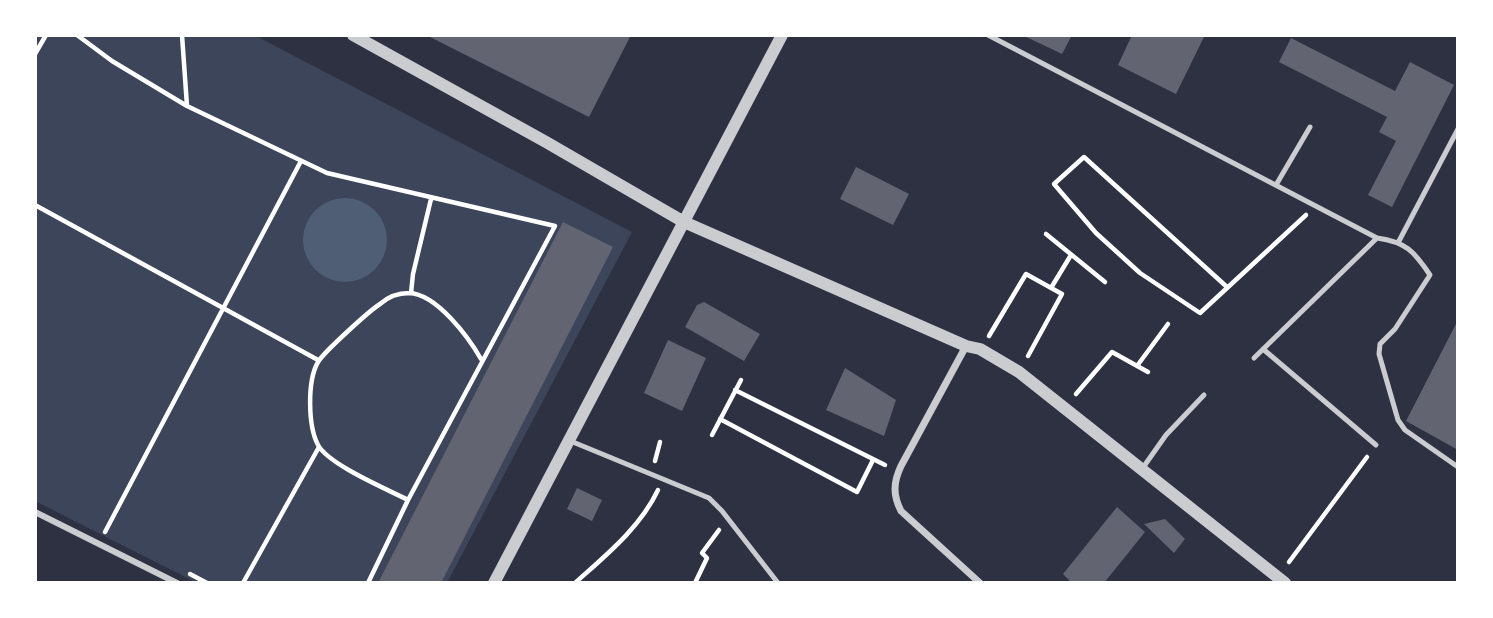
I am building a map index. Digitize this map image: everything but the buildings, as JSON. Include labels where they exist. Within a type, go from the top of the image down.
[{"type":"street","points":[[353,35],[373,40],[684,222],[966,346],[980,349],[1019,372],[1281,580]]},
{"type":"street","points":[[494,583],[782,35]]},
{"type":"street","points":[[966,346],[898,471],[894,486],[895,499],[901,511],[980,583]]},
{"type":"street","points":[[35,512],[177,583]]},
{"type":"lane","points":[[988,35],[1377,238],[1399,241],[1421,260],[1430,275],[1395,329],[1380,344],[1379,355],[1398,420],[1405,429],[1458,467]]},
{"type":"lane","points":[[1276,185],[1310,127]]},
{"type":"lane","points":[[1399,241],[1458,129]]},
{"type":"lane","points":[[1254,358],[1377,238]]},
{"type":"lane","points":[[1263,349],[1376,445]]},
{"type":"lane","points":[[1142,469],[1166,435],[1204,396]]},
{"type":"lane","points":[[569,440],[709,498],[728,518],[778,583]]},
{"type":"path","points":[[35,54],[46,35]]},
{"type":"path","points":[[77,35],[112,61],[187,106],[327,173],[555,226],[408,500],[368,583]]},
{"type":"path","points":[[182,35],[187,106]]},
{"type":"path","points":[[1227,287],[1084,157],[1055,184],[1096,233],[1140,273],[1200,313],[1316,206]]},
{"type":"path","points":[[104,533],[301,161]]},
{"type":"path","points":[[411,293],[431,199]]},
{"type":"path","points":[[35,205],[318,360]]},
{"type":"path","points":[[1046,234],[1105,282]]},
{"type":"path","points":[[1051,288],[1071,255]]},
{"type":"path","points":[[980,349],[1026,274],[1051,288],[1062,295],[1019,372]]},
{"type":"path","points":[[408,500],[344,467],[319,447],[311,423],[311,379],[318,360],[379,304],[396,294],[411,293],[422,296],[451,318],[468,337],[482,360]]},
{"type":"path","points":[[1137,366],[1168,324]]},
{"type":"path","points":[[1065,408],[1112,352],[1148,372]]},
{"type":"path","points":[[712,435],[741,380]]},
{"type":"path","points":[[735,390],[898,471]]},
{"type":"path","points":[[720,419],[857,492],[873,460]]},
{"type":"path","points":[[1281,580],[1376,445]]},
{"type":"path","points":[[243,583],[319,447]]},
{"type":"path","points":[[575,583],[640,519],[656,494],[662,478]]},
{"type":"path","points":[[695,583],[707,558],[702,553],[728,518]]},
{"type":"shaded area","points":[[35,35],[254,35],[632,232],[447,583],[197,583],[35,501]]},
{"type":"shaded area","points":[[337,198],[353,198],[369,205],[380,216],[387,232],[384,256],[375,270],[353,282],[337,282],[321,275],[310,264],[303,248],[303,232],[310,216],[321,205]]}]
